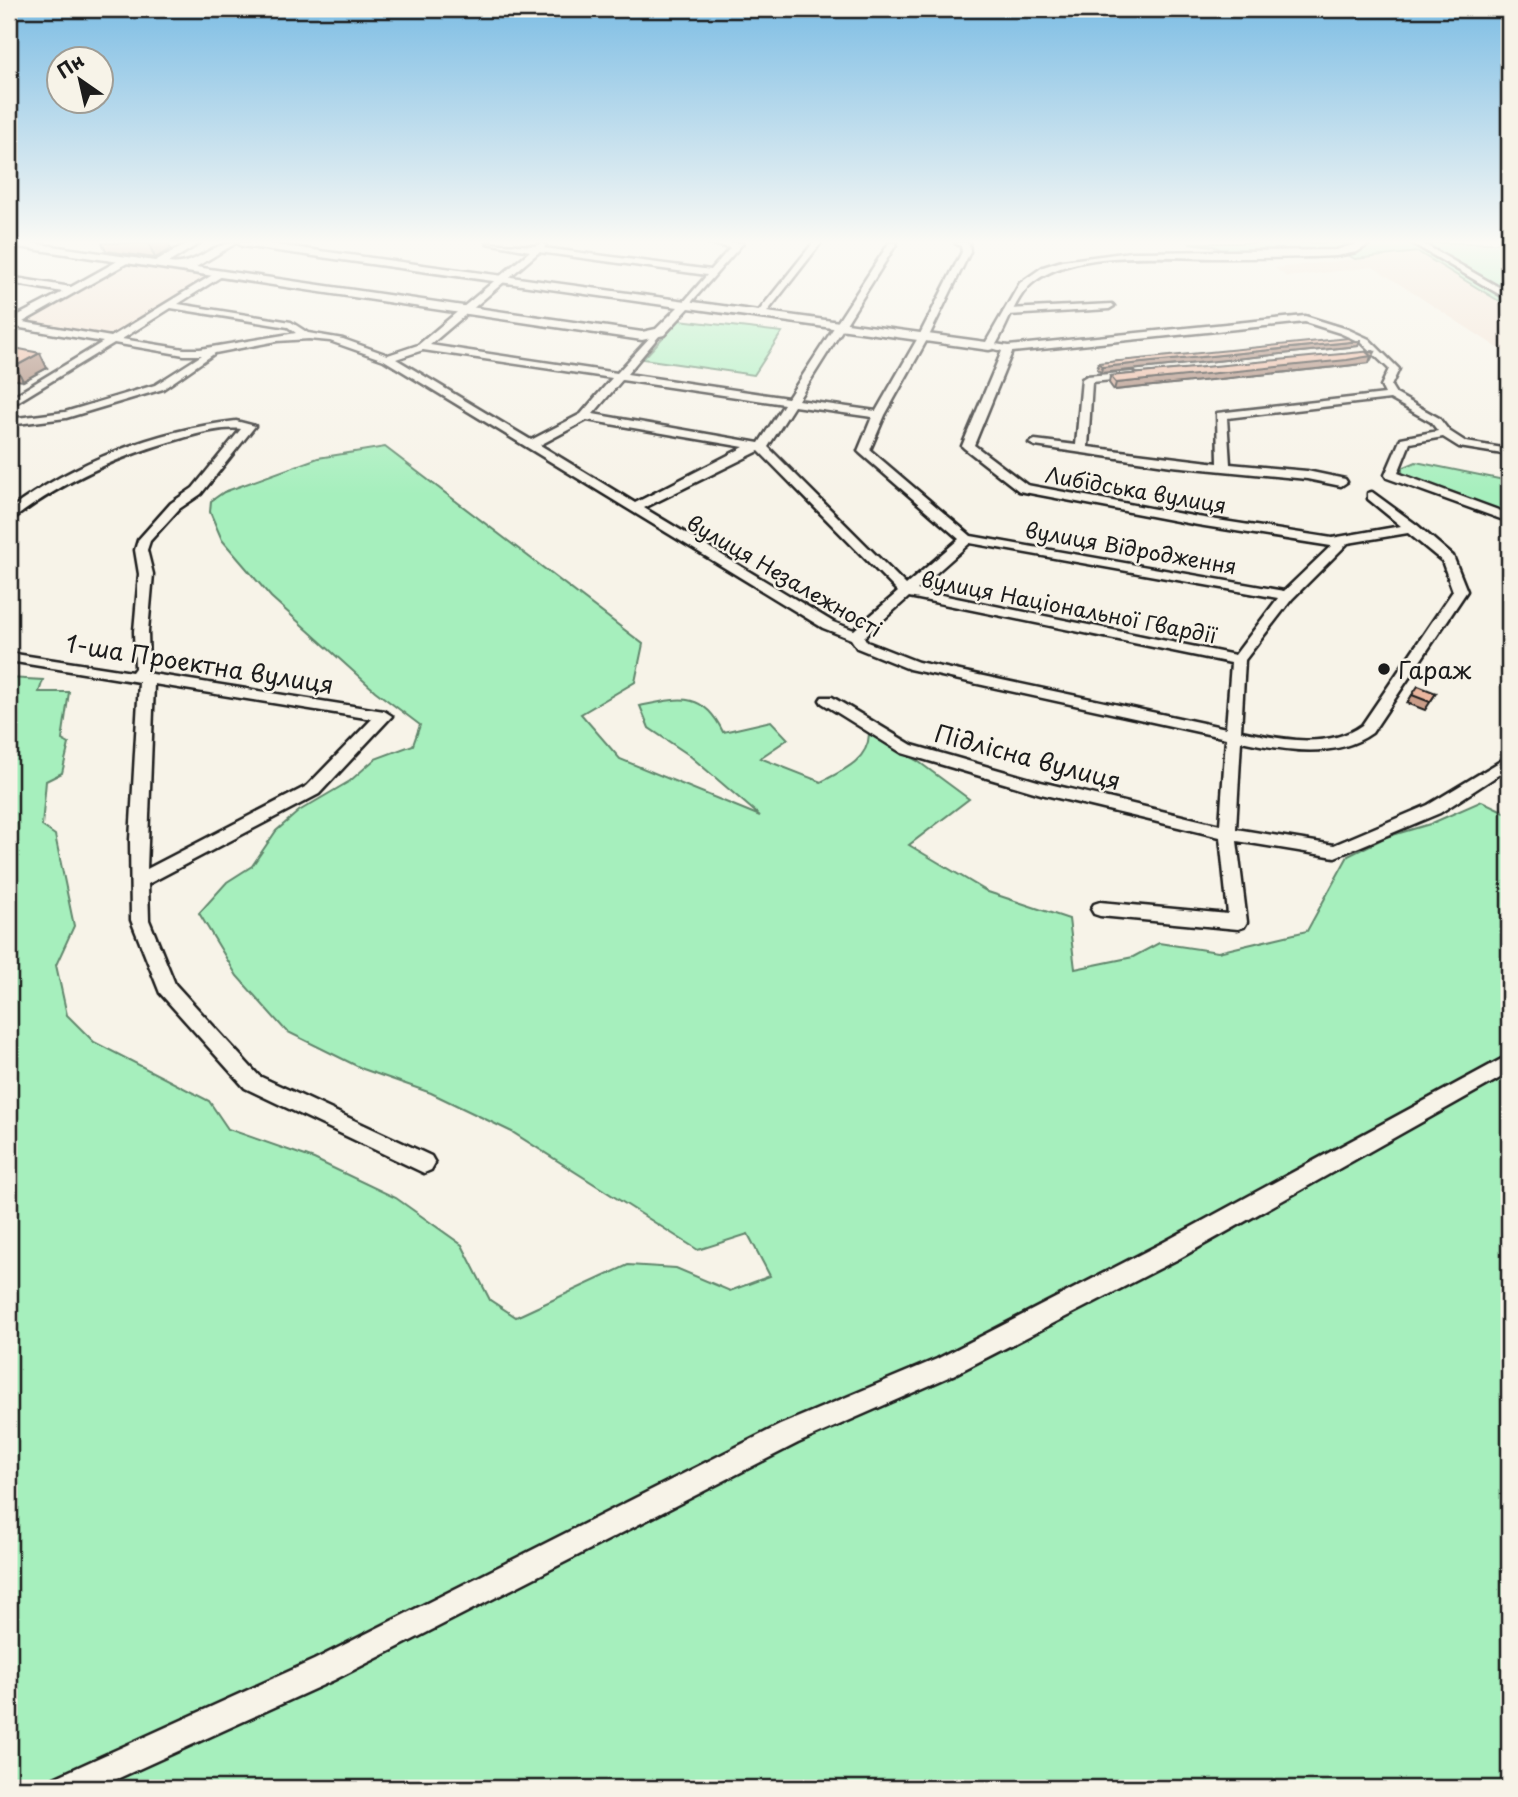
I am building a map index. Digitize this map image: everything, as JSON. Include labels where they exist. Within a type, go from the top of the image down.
[{"type":"main road","points":[[585,327],[654,336],[663,327]]},
{"type":"main road","points":[[854,327],[989,346],[1001,327]]},
{"type":"street","name":"вулиця Незалежності","points":[[29,327],[210,354],[306,336],[342,341],[388,358],[828,625],[856,636],[862,645],[914,666],[1274,743],[1315,744],[1356,738],[1367,729],[1461,591],[1448,559],[1372,496]]},
{"type":"street","points":[[9,404],[135,327]]},
{"type":"street","points":[[294,327],[306,336]]},
{"type":"street","points":[[388,358],[422,347],[445,327]]},
{"type":"street","points":[[634,508],[750,449],[762,447],[839,327]]},
{"type":"street","points":[[856,636],[967,539],[864,451],[879,415],[929,327]]},
{"type":"street","points":[[989,346],[1008,349],[1227,327]]},
{"type":"street","points":[[1334,327],[1349,331],[1379,350],[1394,369],[1386,386],[1392,396],[1435,420],[1444,433],[1463,445],[1509,452]]},
{"type":"street","points":[[531,445],[585,416],[654,336]]},
{"type":"street","points":[[422,347],[879,415]]},
{"type":"street","name":"Либідська вулиця","points":[[1008,349],[968,446],[1023,488],[1198,521],[1332,542],[1413,528]]},
{"type":"street","points":[[1354,353],[1379,350]]},
{"type":"street","points":[[9,422],[66,415],[159,387],[210,354]]},
{"type":"street","points":[[1082,447],[1087,379],[1140,374]]},
{"type":"street","points":[[1224,465],[1221,415],[1392,396]]},
{"type":"street","points":[[585,416],[762,447]]},
{"type":"street","points":[[9,516],[31,500],[91,466],[217,426],[249,426],[197,491],[175,506],[144,540],[141,550],[146,574],[141,631],[138,840],[140,920],[167,988],[252,1083],[424,1163]]},
{"type":"street","points":[[1444,433],[1405,440],[1391,475],[1509,517]]},
{"type":"street","points":[[1035,443],[1341,482]]},
{"type":"street","name":"вулиця Національної Гвардії","points":[[762,447],[906,592],[1238,660],[1287,596],[1344,540]]},
{"type":"street","name":"вулиця Відродження","points":[[967,539],[1287,596]]},
{"type":"street","name":"1-ша Проектна вулиця","points":[[9,657],[384,716],[313,790],[139,881]]},
{"type":"street","points":[[1100,909],[1238,922],[1228,831],[1231,734],[1238,660]]},
{"type":"street","name":"Підлісна вулиця","points":[[827,700],[907,749],[1041,788],[1277,844],[1335,851],[1434,809],[1509,761]]},
{"type":"street","points":[[64,1788],[324,1670],[789,1434],[945,1367],[1172,1251],[1509,1063]]},
{"type":"shaded area","points":[[65,327],[127,327],[114,335]]},
{"type":"shaded area","points":[[1466,327],[1509,327],[1509,355]]},
{"type":"green space","points":[[673,327],[738,327],[782,332],[754,375],[643,359]]},
{"type":"green space","points":[[385,447],[643,644],[635,682],[581,714],[620,759],[760,816],[689,755],[649,728],[640,706],[689,700],[707,709],[723,732],[771,721],[788,739],[760,758],[821,782],[859,758],[868,743],[869,734],[919,762],[969,799],[909,845],[988,892],[1069,919],[1075,969],[1133,957],[1159,943],[1218,952],[1307,931],[1348,856],[1386,837],[1430,824],[1482,801],[1509,814],[1509,1788],[9,1788],[9,678],[43,680],[39,692],[69,692],[62,740],[69,744],[62,773],[46,781],[42,826],[55,835],[74,926],[56,965],[67,1015],[94,1042],[209,1101],[228,1129],[314,1159],[396,1198],[462,1245],[490,1300],[516,1317],[628,1265],[676,1268],[730,1291],[770,1276],[748,1234],[698,1250],[512,1132],[431,1093],[363,1069],[286,1031],[237,976],[199,913],[227,882],[252,866],[276,831],[299,811],[350,781],[375,759],[413,745],[420,725],[375,691],[271,597],[222,540],[210,512],[211,501],[224,492],[318,458]]},
{"type":"green space","points":[[1416,462],[1509,481],[1509,516],[1402,481],[1402,468]]},
{"type":"building","points":[[1349,338],[1360,341],[1102,367],[1099,363]]},
{"type":"building","points":[[9,347],[40,353],[16,366],[9,365]]},
{"type":"building","points":[[1373,351],[1375,352],[1366,352],[1371,356],[1347,360],[1116,383],[1110,376]]},
{"type":"building","points":[[1418,686],[1436,693],[1430,702],[1412,695]]},
{"type":"place","name":"Гараж","points":[[1384,669]]}]
